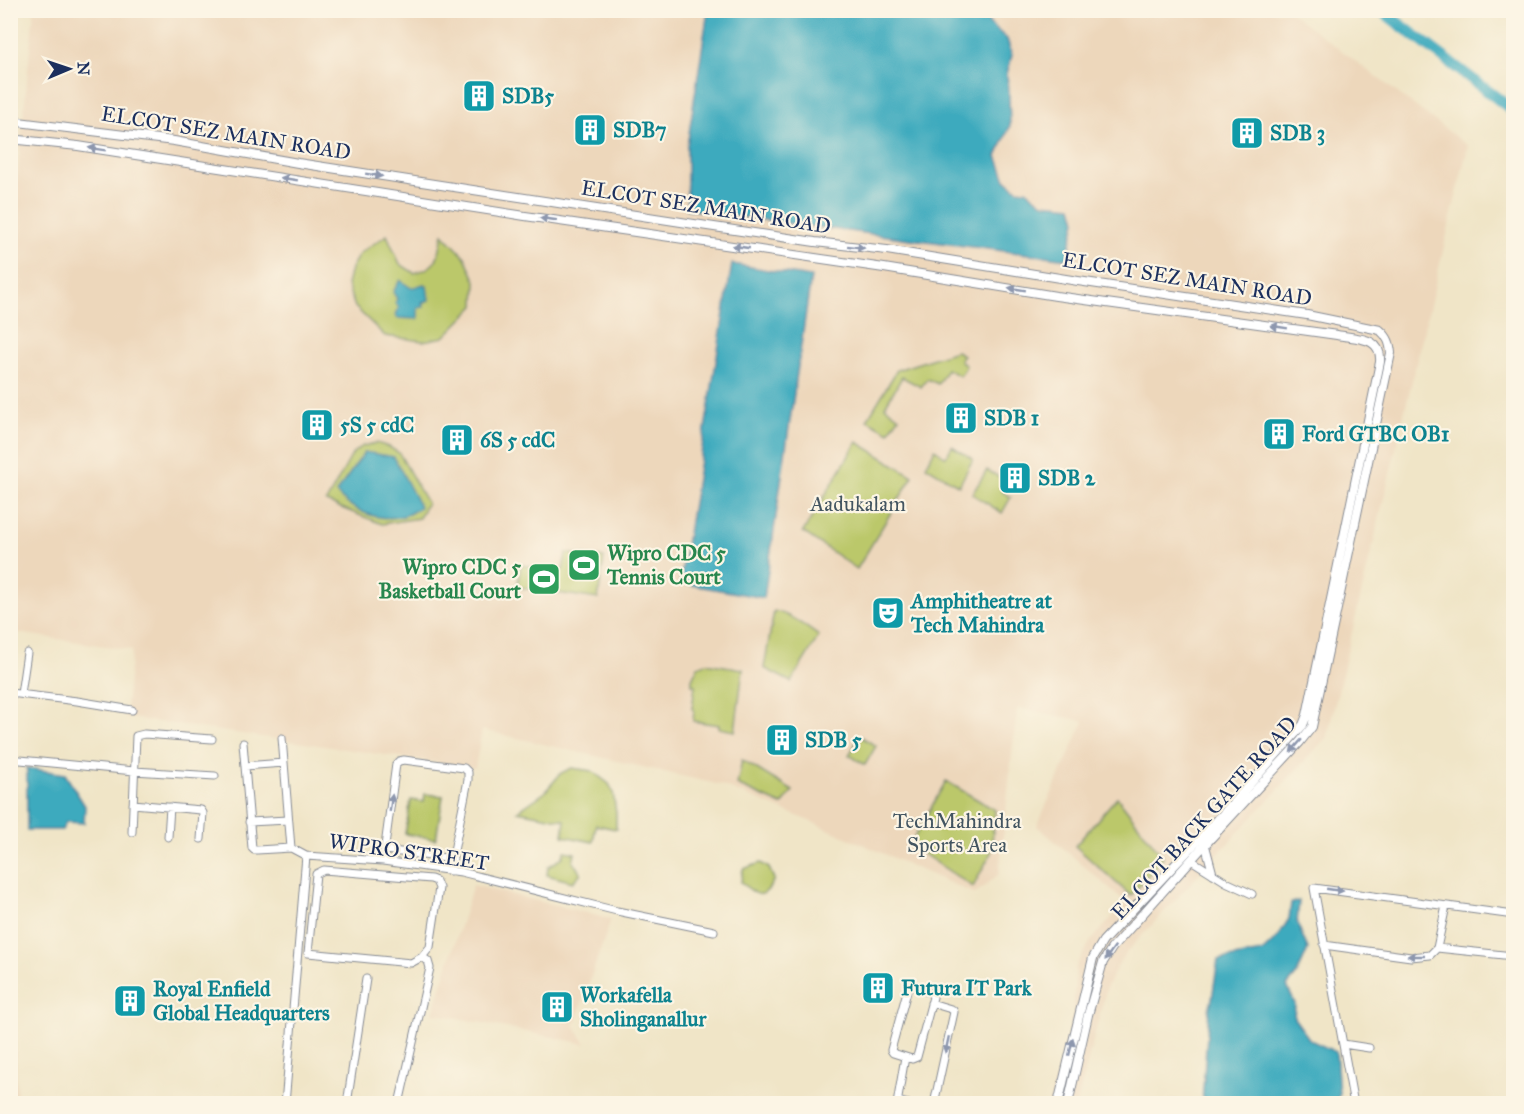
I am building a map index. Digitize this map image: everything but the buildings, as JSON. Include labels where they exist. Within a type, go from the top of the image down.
[{"type":"main road","points":[[10,16],[12,10]]},
{"type":"street","name":"ELCOT SEZ MAIN ROAD","points":[[10,121],[174,141],[305,164],[694,224],[886,250],[1307,315],[1355,326]]},
{"type":"street","points":[[65,144],[67,128]]},
{"type":"street","name":"ELCOT SEZ MAIN ROAD","points":[[10,139],[65,144],[1056,296],[1353,339]]},
{"type":"street","points":[[693,240],[694,224]]},
{"type":"street","points":[[1353,339],[1355,326]]},
{"type":"street","name":"ELCOT BACK GATE ROAD","points":[[1058,1104],[1093,958],[1103,941],[1303,725],[1315,696],[1390,353],[1390,344],[1380,330],[1355,326]]},
{"type":"street","name":"ELCOT BACK GATE ROAD","points":[[1068,1104],[1088,1015],[1103,962],[1112,948],[1312,727],[1315,696],[1380,362],[1377,347],[1371,342],[1353,339]]},
{"type":"street","points":[[21,694],[27,653]]},
{"type":"street","points":[[10,693],[132,710]]},
{"type":"street","points":[[132,832],[136,736],[140,734],[212,739]]},
{"type":"street","points":[[282,738],[291,848]]},
{"type":"street","points":[[243,743],[252,848],[254,850],[291,848],[306,856]]},
{"type":"street","points":[[10,759],[215,776]]},
{"type":"street","points":[[383,861],[396,764],[404,760],[464,768],[468,772],[468,780],[450,870]]},
{"type":"street","points":[[245,766],[284,763]]},
{"type":"street","points":[[133,804],[199,809],[203,813],[201,839]]},
{"type":"street","points":[[168,837],[170,807]]},
{"type":"street","points":[[249,822],[288,819]]},
{"type":"street","points":[[1205,844],[1213,874]]},
{"type":"street","points":[[385,850],[453,859]]},
{"type":"street","name":"WIPRO STREET","points":[[285,1104],[306,856],[383,861],[461,872],[617,911],[714,931]]},
{"type":"street","points":[[1191,861],[1226,882],[1252,894]]},
{"type":"street","points":[[298,952],[308,953],[411,963],[422,957],[429,947],[440,888],[436,881],[431,879],[324,870],[316,873],[308,953]]},
{"type":"street","points":[[1354,1104],[1314,888],[1514,915]]},
{"type":"street","points":[[1141,901],[1148,908]]},
{"type":"street","points":[[1324,945],[1420,957],[1430,956],[1437,948],[1446,906]]},
{"type":"street","points":[[1437,948],[1513,955],[1510,980]]},
{"type":"street","points":[[399,1104],[430,968],[428,961],[422,957]]},
{"type":"street","points":[[348,1104],[366,979]]},
{"type":"street","points":[[912,986],[931,993],[933,998],[917,1056],[915,1059],[907,1058],[891,1050],[908,988],[912,986]]},
{"type":"street","points":[[932,1003],[954,1010],[934,1104]]},
{"type":"street","points":[[1343,1044],[1369,1048]]},
{"type":"street","points":[[902,1103],[907,1058]]},
{"type":"shaded area","points":[[34,11],[1289,11],[1468,146],[1327,737],[1123,956],[1107,986],[1077,1103],[1049,1103],[1073,1015],[1076,966],[1091,941],[1126,902],[1037,826],[1084,721],[1017,708],[999,874],[975,894],[812,822],[721,785],[482,730],[475,768],[125,717],[132,650],[11,632],[10,247]]},
{"type":"shaded area","points":[[473,885],[611,919],[574,1026],[586,1044],[433,1013]]},
{"type":"shaded area","points":[[10,977],[15,977],[17,1103],[11,1103]]},
{"type":"green space","points":[[443,234],[465,257],[476,282],[475,306],[444,337],[423,341],[385,336],[355,307],[347,285],[351,268],[360,253],[387,235],[400,264],[414,273],[422,271],[436,260]],"holes":[[[424,284],[427,286],[422,303],[418,308],[396,315],[399,307],[396,303],[401,296]]]},
{"type":"green space","points":[[956,351],[963,355],[960,360],[966,366],[960,376],[947,369],[938,384],[927,379],[921,387],[902,377],[885,406],[899,417],[889,432],[867,420],[897,370]]},
{"type":"green space","name":"Aadukalam","points":[[857,442],[913,476],[857,569],[803,532]]},
{"type":"green space","points":[[376,443],[399,453],[427,503],[419,518],[382,524],[326,502],[353,453],[363,446]]},
{"type":"green space","points":[[952,446],[973,459],[959,486],[926,466],[935,449],[946,457]]},
{"type":"green space","points":[[987,470],[1006,481],[1001,491],[1011,497],[1002,513],[972,494]]},
{"type":"green space","points":[[566,553],[604,558],[598,599],[517,587],[521,565],[563,570]]},
{"type":"green space","points":[[774,611],[792,618],[819,636],[791,682],[764,668]]},
{"type":"green space","points":[[706,663],[743,669],[735,731],[719,728],[719,725],[693,721],[695,685],[692,685],[692,679],[698,666]]},
{"type":"green space","points":[[860,736],[876,746],[865,765],[849,755]]},
{"type":"green space","points":[[742,760],[793,791],[782,805],[737,785]]},
{"type":"green space","points":[[572,768],[592,771],[609,784],[613,792],[616,829],[596,825],[593,842],[563,836],[565,820],[518,811],[544,793],[561,773]]},
{"type":"green space","name":"TechMahindra Sports Area","points":[[946,781],[995,810],[991,853],[973,887],[910,845]]},
{"type":"green space","points":[[425,794],[443,796],[436,839],[405,834],[411,800],[424,802]]},
{"type":"green space","points":[[1117,797],[1163,857],[1131,896],[1075,846]]},
{"type":"green space","points":[[565,851],[575,853],[573,862],[581,873],[573,882],[547,875],[548,867],[562,858]]},
{"type":"green space","points":[[761,863],[769,868],[774,879],[767,891],[759,894],[751,891],[741,882],[743,869]]},
{"type":"water","points":[[991,10],[988,22],[1007,39],[1012,55],[1007,74],[1010,126],[997,156],[1006,180],[1017,189],[1026,190],[1043,203],[1072,206],[1076,221],[1067,259],[687,209],[687,146],[708,11]]},
{"type":"water","points":[[732,264],[811,277],[764,598],[680,583]]},
{"type":"water","points":[[400,280],[411,288],[424,284],[427,286],[429,300],[422,303],[424,307],[418,308],[418,319],[397,318],[399,307],[395,303],[397,299],[393,292]]},
{"type":"water","points":[[364,452],[394,457],[420,507],[404,516],[389,518],[356,509],[342,499],[336,493]]},
{"type":"water","points":[[27,768],[65,774],[85,806],[84,823],[66,822],[62,830],[27,830]]},
{"type":"water","points":[[1299,901],[1297,923],[1308,949],[1297,974],[1287,986],[1295,1004],[1294,1018],[1310,1040],[1336,1052],[1339,1094],[1335,1103],[1202,1103],[1209,1010],[1218,960],[1262,952],[1277,938],[1289,919],[1291,903]]},
{"type":"waterway","points":[[1381,10],[1514,111]]},
{"type":"place","name":"SDB5","points":[[479,96]]},
{"type":"place","name":"SDB7","points":[[590,130]]},
{"type":"place","name":"SDB 3","points":[[1247,133]]},
{"type":"place","name":"SDB 1","points":[[961,418]]},
{"type":"place","name":"5S 5 cdC","points":[[317,425]]},
{"type":"place","name":"Ford GTBC OB1","points":[[1279,434]]},
{"type":"place","name":"6S 5 cdC","points":[[457,440]]},
{"type":"place","name":"SDB 2","points":[[1015,478]]},
{"type":"place","name":"Wipro CDC 5 Tennis Court","points":[[584,565]]},
{"type":"place","name":"Wipro CDC 5 Basketball Court","points":[[544,579]]},
{"type":"place","name":"Amphitheatre at Tech Mahindra","points":[[888,613]]},
{"type":"place","name":"SDB 5","points":[[782,740]]},
{"type":"place","name":"Futura IT Park","points":[[878,988]]},
{"type":"place","name":"Royal Enfield Global Headquarters","points":[[130,1001]]},
{"type":"place","name":"Workafella Sholinganallur","points":[[557,1007]]}]
